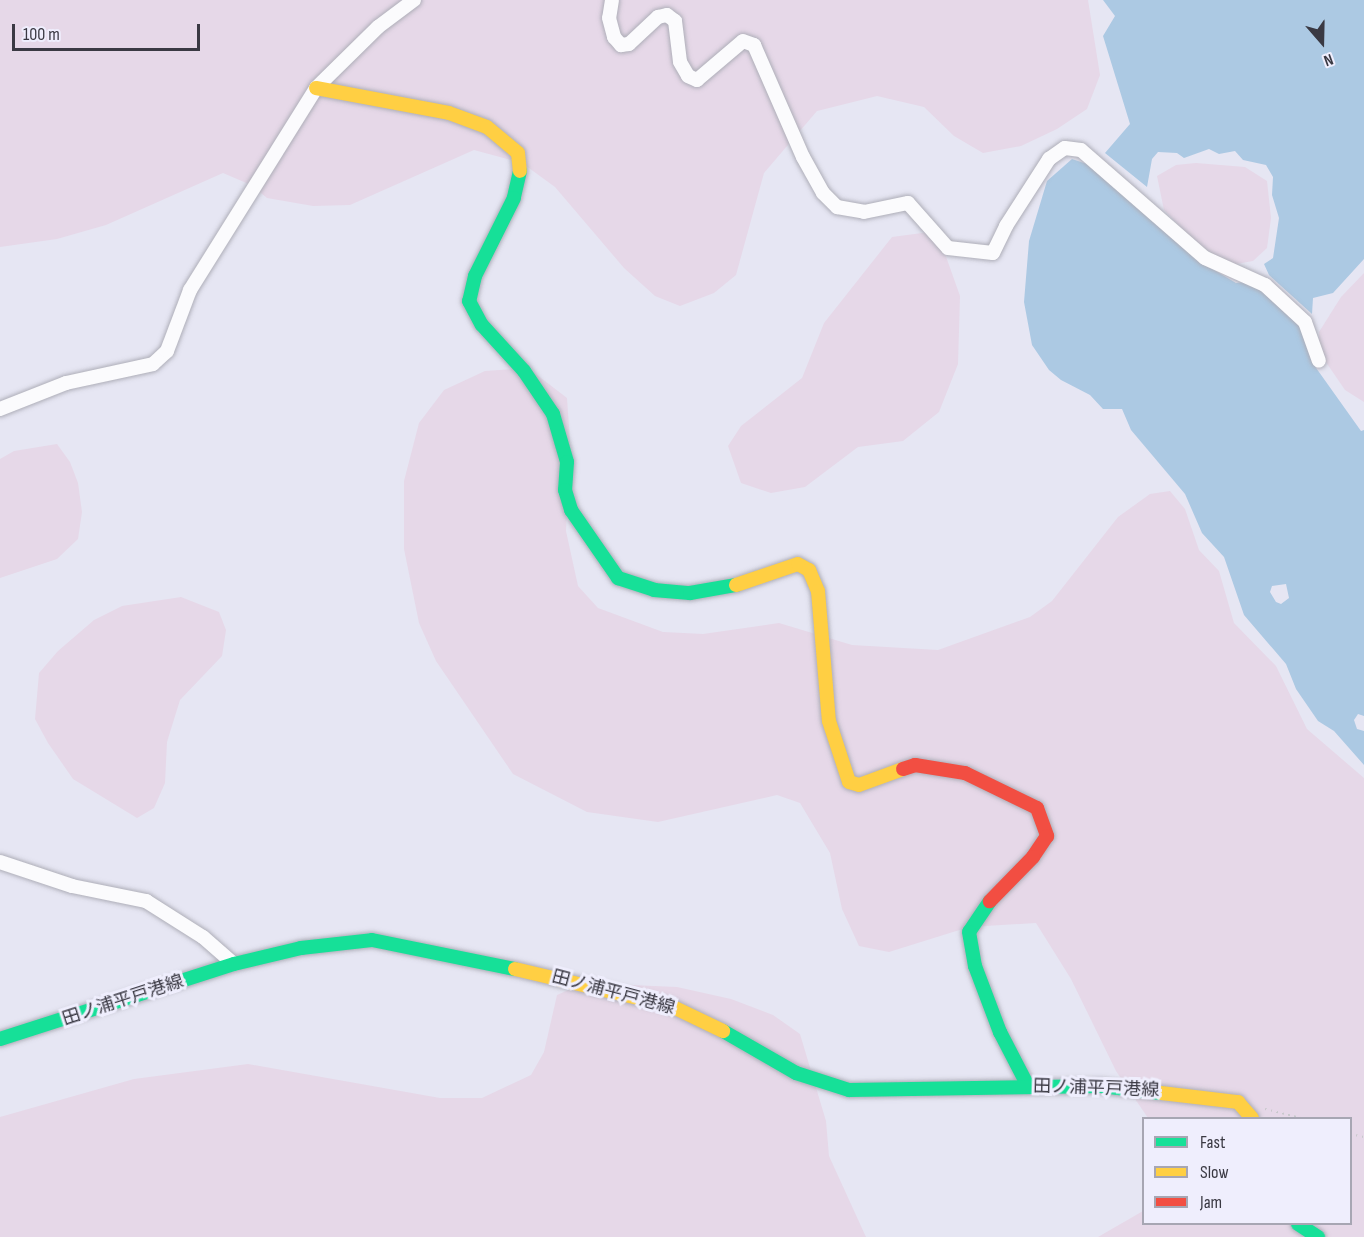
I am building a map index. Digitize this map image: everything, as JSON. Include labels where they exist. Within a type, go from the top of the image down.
[{"type":"street","points":[[0,409],[66,383],[153,364],[167,351],[190,290],[316,88],[378,27],[414,0]]},
{"type":"street","points":[[612,0],[609,18],[614,37],[621,45],[629,44],[658,17],[668,15],[675,21],[680,62],[688,76],[697,80],[743,41],[754,45],[803,157],[823,193],[837,207],[864,212],[908,202],[948,248],[993,253],[1049,159],[1065,148],[1081,150],[1205,258],[1265,285],[1305,322],[1319,361]]},
{"type":"street","points":[[316,88],[449,113],[487,127],[518,153],[521,167],[514,198],[475,276],[469,301],[482,325],[524,371],[553,414],[567,462],[565,490],[571,510],[618,578],[654,590],[690,593],[726,588],[798,564],[809,570],[818,591],[822,665],[829,721],[849,782],[859,785],[915,765],[966,773],[1036,808],[1047,836],[1033,857],[987,904],[969,932],[979,977],[1000,1032],[1028,1086]]},
{"type":"street","points":[[0,862],[72,886],[146,901],[203,937],[234,964]]},
{"type":"street","name":"田ノ浦平戸港線","points":[[0,1039],[234,964],[301,948],[372,940],[487,962],[671,1006],[730,1034],[796,1072],[849,1090],[1101,1086],[1238,1102]]},
{"type":"street","points":[[1238,1102],[1250,1117]]},
{"type":"street","points":[[1299,1225],[1317,1237]]},
{"type":"path","points":[[1238,1102],[1293,1117]]},
{"type":"shaded area","points":[[0,0],[1088,0],[1100,75],[1087,109],[1057,129],[1021,146],[983,153],[954,136],[924,107],[877,96],[817,111],[764,173],[736,275],[714,293],[680,306],[655,296],[624,268],[555,187],[522,163],[474,150],[350,205],[313,206],[267,198],[251,185],[223,173],[106,225],[57,239],[0,247]]},
{"type":"shaded area","points":[[1196,163],[1245,167],[1267,181],[1271,218],[1267,248],[1253,261],[1231,265],[1196,243],[1164,210],[1157,176],[1176,165]]},
{"type":"shaded area","points":[[937,231],[960,296],[958,364],[939,412],[903,441],[858,447],[805,487],[771,493],[741,483],[728,446],[741,426],[802,378],[824,323],[892,237]]},
{"type":"shaded area","points":[[1364,273],[1364,402],[1345,390],[1319,352],[1319,332],[1341,297]]},
{"type":"shaded area","points":[[528,368],[567,398],[570,441],[566,531],[578,586],[598,608],[663,632],[703,634],[779,623],[852,645],[938,650],[1030,617],[1052,601],[1118,517],[1150,494],[1170,491],[1185,509],[1199,550],[1219,571],[1234,623],[1276,666],[1307,729],[1364,778],[1364,1237],[1098,1237],[1142,1212],[1142,1225],[1352,1225],[1352,1117],[1147,1117],[1116,1071],[1071,979],[1036,923],[969,927],[889,952],[859,946],[842,909],[830,853],[800,803],[777,795],[658,822],[587,812],[513,774],[436,661],[419,623],[404,549],[404,481],[419,423],[444,390],[485,371]]},
{"type":"shaded area","points":[[57,444],[70,462],[78,483],[82,512],[78,539],[57,559],[0,578],[0,459],[14,451]]},
{"type":"shaded area","points":[[181,597],[219,612],[226,630],[222,656],[180,700],[167,742],[165,783],[154,808],[137,818],[73,779],[48,743],[35,719],[39,673],[58,651],[94,620],[122,606]]},
{"type":"shaded area","points":[[584,983],[677,987],[731,999],[773,1015],[800,1034],[826,1121],[829,1156],[866,1237],[0,1237],[0,1117],[134,1079],[248,1064],[440,1098],[482,1098],[531,1075],[544,1052],[557,995]]},
{"type":"water","points":[[1103,0],[1364,0],[1364,259],[1333,293],[1313,298],[1312,314],[1269,275],[1264,264],[1273,258],[1279,218],[1272,195],[1273,177],[1266,165],[1243,160],[1235,151],[1219,154],[1209,149],[1184,158],[1177,153],[1158,152],[1152,159],[1147,187],[1105,153],[1130,124],[1103,36],[1115,16]]},
{"type":"water","points":[[1072,159],[1093,166],[1199,261],[1236,283],[1244,282],[1263,290],[1300,325],[1314,365],[1361,431],[1364,430],[1364,716],[1358,714],[1354,720],[1357,729],[1364,731],[1364,765],[1334,731],[1318,721],[1296,689],[1286,664],[1244,615],[1224,557],[1202,533],[1185,494],[1131,430],[1122,409],[1103,409],[1090,395],[1061,380],[1049,370],[1032,345],[1024,302],[1029,241],[1047,181]],"holes":[[[1286,584],[1289,598],[1281,604],[1276,602],[1270,592],[1272,586]]]},
{"type":"traffic: fast","points":[[520,171],[514,198],[475,276],[469,301],[482,325],[524,371],[553,414],[567,462],[565,490],[571,510],[618,578],[654,590],[690,593],[736,585]]},
{"type":"traffic: fast","points":[[990,901],[969,932],[975,966],[1000,1032],[1028,1086]]},
{"type":"traffic: fast","points":[[0,1039],[234,964],[301,948],[372,940],[515,969]]},
{"type":"traffic: fast","points":[[723,1031],[796,1073],[849,1090],[1101,1086],[1161,1093]]},
{"type":"traffic: fast","points":[[1300,1225],[1318,1237]]},
{"type":"traffic: slow","points":[[316,88],[449,113],[487,127],[518,153],[520,171]]},
{"type":"traffic: slow","points":[[736,585],[798,564],[809,570],[818,591],[829,721],[849,782],[859,785],[903,769]]},
{"type":"traffic: slow","points":[[515,969],[671,1006],[723,1031]]},
{"type":"traffic: slow","points":[[1161,1093],[1238,1102],[1251,1117]]},
{"type":"traffic: jam","points":[[903,769],[915,765],[965,773],[1037,808],[1047,836],[1033,857],[990,901]]}]
